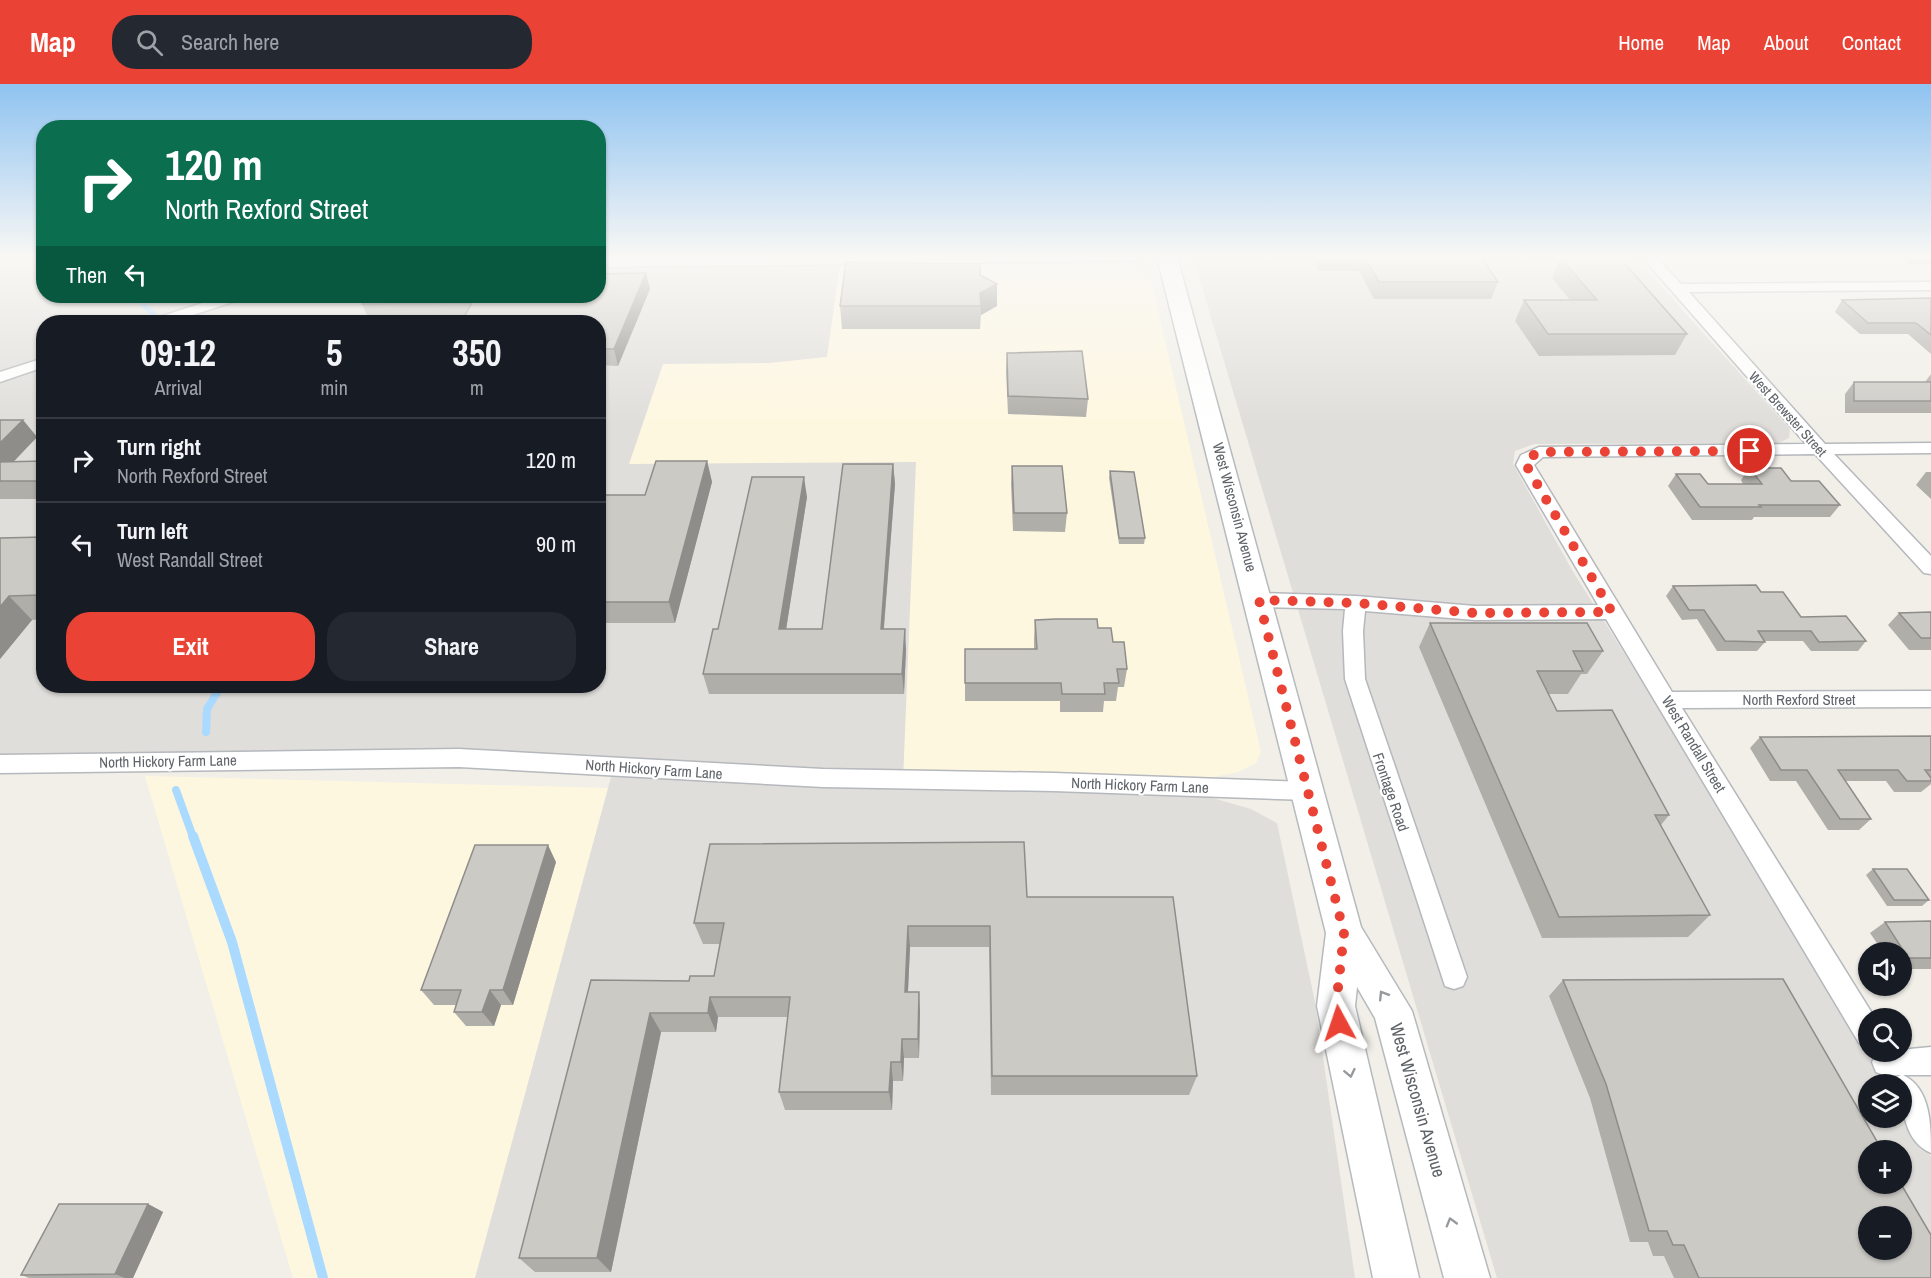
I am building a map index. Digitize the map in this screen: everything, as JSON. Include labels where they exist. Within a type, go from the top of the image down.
[{"type":"main road","name":"West Wisconsin Avenue","points":[[1182,313],[1259,600],[1344,933],[1393,1011],[1467,1278]]},
{"type":"main road","name":"West Wisconsin Avenue","points":[[1344,933],[1336,1006],[1396,1278]]},
{"type":"street","name":"West Brewster Street","points":[[1699,313],[1821,450],[1931,568]]},
{"type":"street","points":[[0,376],[36,365]]},
{"type":"street","points":[[1821,450],[1931,448]]},
{"type":"street","name":"West Randall Street","points":[[1821,450],[1550,452],[1532,455],[1526,465],[1612,612],[1668,700],[1858,1016]]},
{"type":"street","points":[[1259,600],[1356,603],[1474,613],[1612,612]]},
{"type":"street","name":"Frontage Road","points":[[1356,603],[1353,631],[1355,679],[1454,977]]},
{"type":"street","name":"North Rexford Street","points":[[1668,700],[1931,699]]},
{"type":"street","name":"North Hickory Farm Lane","points":[[0,764],[459,758],[880,780],[1308,791]]},
{"type":"street","points":[[1888,1066],[1931,1061]]},
{"type":"street","points":[[1912,1106],[1931,1138]]},
{"type":"shaded area","points":[[0,313],[833,313],[827,357],[769,363],[663,364],[629,464],[916,462],[903,781],[1171,786],[1251,809],[1277,823],[1315,1002],[1355,1278],[475,1278],[614,766],[0,764]]},
{"type":"shaded area","points":[[833,313],[1158,313],[1261,752],[1256,763],[1238,772],[1171,786],[903,781],[629,464],[663,364],[769,363],[827,356]]},
{"type":"shaded area","points":[[1210,313],[1685,313],[1790,429],[1789,438],[1779,443],[1534,444],[1515,451],[1513,464],[1572,570],[1763,874],[1858,1034],[1858,1062],[1875,1062],[1882,1074],[1858,1074],[1858,1128],[1912,1128],[1912,1125],[1931,1157],[1931,1278],[1497,1278]]},
{"type":"shaded area","points":[[145,776],[610,788],[475,1278],[293,1278]]},
{"type":"building","points":[[466,313],[629,313],[614,349],[606,349],[606,315],[465,315]]},
{"type":"building","points":[[1533,313],[1668,313],[1687,334],[1548,334]]},
{"type":"building","points":[[1856,313],[1931,313],[1931,335],[1916,323],[1868,323]]},
{"type":"building","points":[[1082,351],[1088,399],[1008,396],[1007,353]]},
{"type":"building","points":[[1854,382],[1931,382],[1931,401],[1854,401]]},
{"type":"building","points":[[0,420],[23,420],[0,443]]},
{"type":"building","points":[[36,461],[36,481],[0,481],[0,462]]},
{"type":"building","points":[[656,461],[707,461],[669,602],[606,602],[606,495],[645,495]]},
{"type":"building","points":[[843,464],[893,464],[881,629],[905,629],[902,674],[703,674],[713,629],[718,629],[752,477],[804,477],[779,629],[822,629]]},
{"type":"building","points":[[1012,466],[1062,466],[1067,513],[1014,513]]},
{"type":"building","points":[[1749,468],[1781,468],[1791,481],[1819,481],[1840,505],[1700,507],[1676,474],[1700,474],[1708,484],[1762,484]]},
{"type":"building","points":[[1110,471],[1134,472],[1145,538],[1119,538]]},
{"type":"building","points":[[36,537],[36,595],[9,596],[0,607],[0,538]]},
{"type":"building","points":[[1756,585],[1761,592],[1783,592],[1801,617],[1846,616],[1866,641],[1819,642],[1811,631],[1758,631],[1765,642],[1725,641],[1704,610],[1689,610],[1673,586]]},
{"type":"building","points":[[1931,612],[1931,638],[1921,638],[1899,613]]},
{"type":"building","points":[[1097,619],[1098,628],[1111,628],[1113,642],[1124,642],[1127,669],[1117,669],[1119,683],[1104,683],[1105,694],[1062,694],[1061,683],[965,683],[965,649],[1037,649],[1035,620]]},
{"type":"building","points":[[1430,623],[1587,623],[1603,651],[1573,651],[1583,671],[1537,671],[1557,711],[1612,710],[1669,815],[1655,815],[1710,915],[1559,917]]},
{"type":"building","points":[[1931,736],[1931,770],[1925,770],[1931,781],[1907,781],[1898,770],[1838,770],[1871,819],[1840,819],[1807,770],[1781,770],[1760,737]]},
{"type":"building","points":[[1024,842],[1027,897],[1173,897],[1197,1076],[992,1076],[990,926],[908,926],[905,992],[919,992],[918,1039],[902,1039],[901,1062],[891,1062],[889,1092],[779,1092],[790,997],[710,997],[708,1013],[650,1013],[597,1258],[519,1258],[591,980],[689,981],[690,976],[714,976],[724,923],[694,923],[710,844]]},
{"type":"building","points":[[475,845],[548,845],[503,990],[490,990],[482,1012],[454,1012],[461,990],[421,990]]},
{"type":"building","points":[[1873,869],[1907,869],[1929,900],[1894,900]]},
{"type":"building","points":[[1931,921],[1931,958],[1912,958],[1912,942],[1898,942],[1885,922]]},
{"type":"building","points":[[1783,979],[1858,1109],[1858,1128],[1869,1128],[1876,1140],[1858,1140],[1858,1194],[1907,1194],[1931,1235],[1931,1278],[1699,1278],[1684,1245],[1673,1245],[1667,1231],[1649,1231],[1606,1084],[1563,980]]},
{"type":"building","points":[[59,1204],[148,1204],[115,1274],[21,1275]]},
{"type":"waterway","points":[[206,732],[207,709],[217,693]]},
{"type":"waterway","points":[[176,790],[193,837]]},
{"type":"waterway","points":[[193,836],[232,942],[323,1278]]},
{"type":"route","points":[[1339,1023],[1336,1006],[1344,933],[1259,600],[1356,603],[1474,613],[1612,612],[1526,465],[1527,459],[1539,452],[1750,451]]}]
